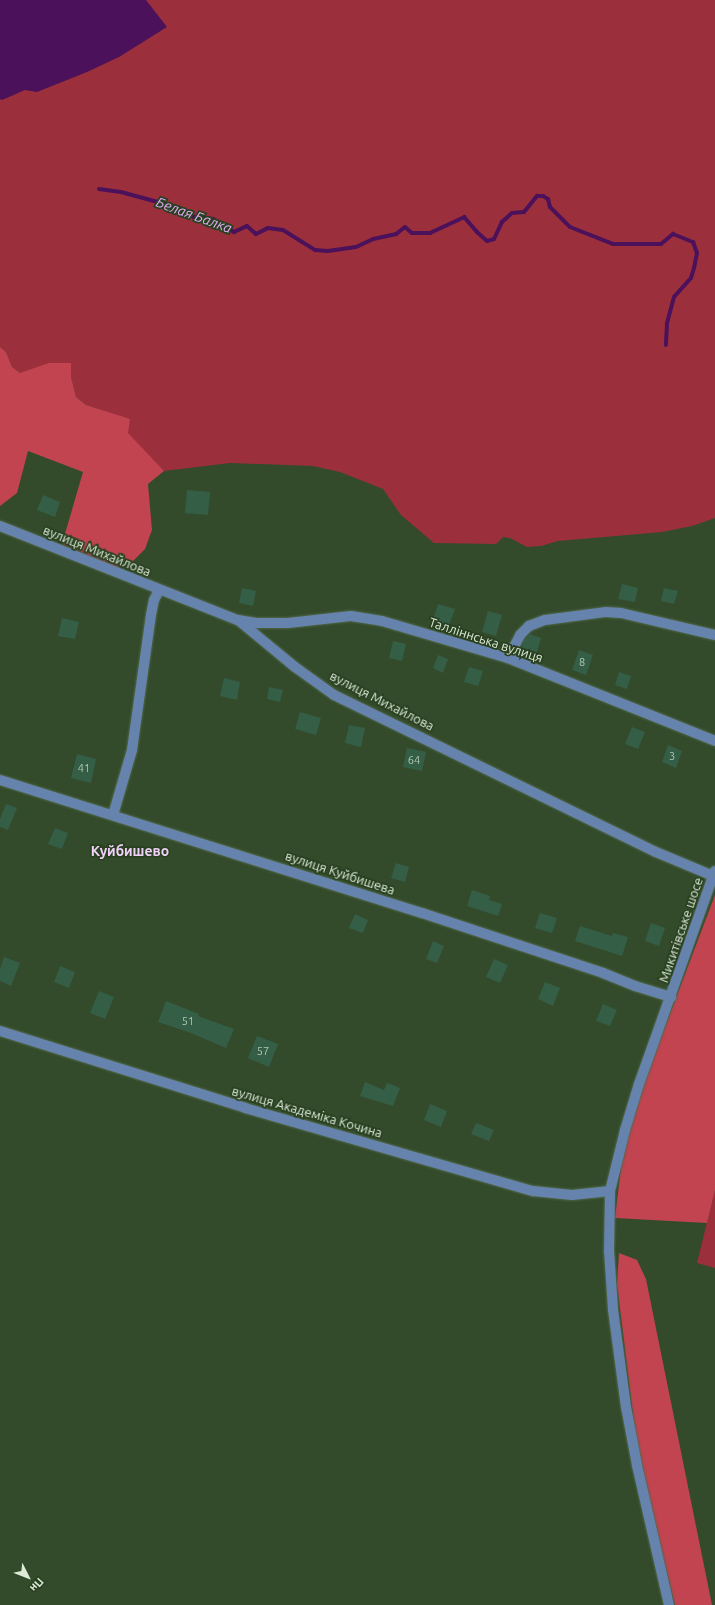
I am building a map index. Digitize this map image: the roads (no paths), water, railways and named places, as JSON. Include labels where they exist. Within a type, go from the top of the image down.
[{"type":"street","name":"вулиця Михайлова","points":[[0,526],[238,620],[295,667],[334,695],[656,852],[714,873]]},
{"type":"street","points":[[113,815],[132,750],[150,615],[154,600],[159,590]]},
{"type":"street","points":[[508,658],[520,635],[528,626],[545,620],[606,612],[621,613],[715,634]]},
{"type":"street","name":"Талліннська вулиця","points":[[238,620],[258,623],[288,623],[351,616],[366,617],[508,658],[715,741]]},
{"type":"street","name":"вулиця Куйбишева","points":[[0,780],[422,912],[603,973],[635,986],[671,997]]},
{"type":"street","name":"Микитівське шосе","points":[[669,1605],[637,1466],[626,1407],[613,1309],[609,1251],[610,1191],[624,1130],[639,1084],[714,873]]},
{"type":"street","name":"вулиця Академіка Кочина","points":[[0,1031],[245,1108],[533,1191],[572,1195],[610,1191]]},
{"type":"waterway","name":"Белая Балка","points":[[99,189],[121,192],[180,208],[194,217],[213,219],[234,232],[247,226],[256,234],[268,228],[283,230],[315,250],[328,251],[356,247],[373,239],[396,234],[405,227],[412,233],[430,233],[464,217],[487,241],[494,239],[502,222],[512,213],[524,212],[537,196],[543,196],[548,199],[550,207],[570,227],[613,244],[661,244],[673,234],[693,242],[697,253],[694,268],[691,278],[674,297],[667,324],[666,345]]},
{"type":"district","name":"Куйбишево","points":[[130,851]]}]
